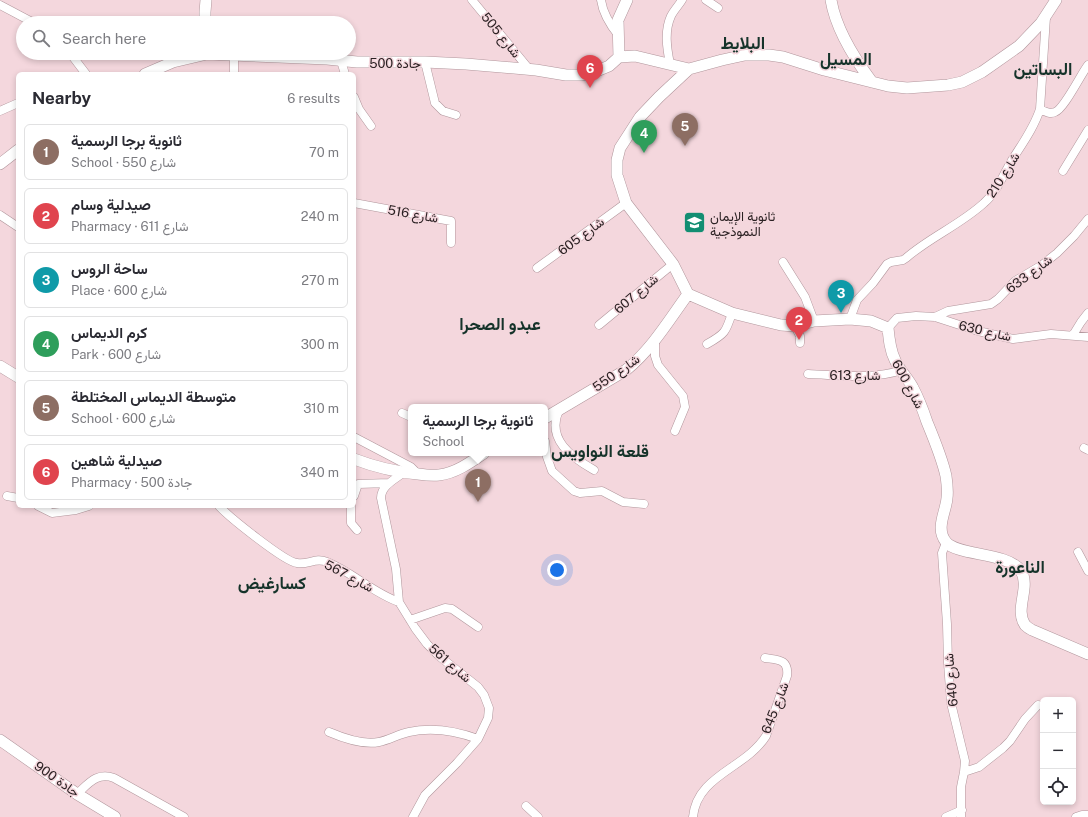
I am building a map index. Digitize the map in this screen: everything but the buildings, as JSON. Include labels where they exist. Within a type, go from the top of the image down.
[{"type":"main road","points":[[205,16],[206,0]]},
{"type":"main road","points":[[626,0],[618,20],[619,57],[635,56],[690,69]]},
{"type":"main road","points":[[831,0],[836,20],[846,42],[872,82]]},
{"type":"main road","points":[[888,328],[871,321],[850,319],[814,321],[795,326],[781,325],[732,313],[688,294],[673,264],[626,203],[617,175],[617,160],[620,148],[640,117],[659,97],[690,69],[745,55],[769,55],[784,57],[824,70],[888,86],[907,88],[940,86],[962,82],[988,68],[1019,46],[1047,16],[1056,0]]},
{"type":"main road","name":"جادة 500","points":[[326,60],[425,62],[529,70],[566,75],[581,75],[592,73],[609,66],[619,57]]},
{"type":"main road","name":"جادة 500","points":[[150,72],[181,60]]},
{"type":"main road","points":[[0,164],[16,152]]},
{"type":"main road","name":"شارع 550","points":[[548,416],[626,370],[643,355],[688,294]]},
{"type":"main road","name":"شارع 600","points":[[888,328],[890,346],[895,361],[909,379],[919,400],[935,441],[944,471],[947,484],[947,498],[941,524],[942,533],[946,543]]},
{"type":"main road","points":[[0,366],[16,376]]},
{"type":"main road","points":[[356,460],[376,467],[403,473],[430,476],[445,474],[467,464],[479,456]]},
{"type":"main road","points":[[946,543],[1011,562],[1020,570],[1023,576],[1021,613],[1025,624],[1032,630],[1088,654]]},
{"type":"main road","name":"جادة 900","points":[[0,740],[77,794],[115,817]]},
{"type":"street","name":"شارع 505","points":[[472,0],[529,70]]},
{"type":"street","points":[[601,0],[606,18],[619,36]]},
{"type":"street","points":[[670,64],[668,50],[668,28],[671,16],[682,0]]},
{"type":"street","points":[[706,0],[718,8]]},
{"type":"street","points":[[0,5],[21,16]]},
{"type":"street","name":"شارع 210","points":[[850,319],[857,300],[873,283],[887,264],[906,258],[926,242],[953,227],[992,195],[1034,123],[1040,109],[1047,16]]},
{"type":"street","points":[[75,60],[84,72]]},
{"type":"street","points":[[234,60],[234,72]]},
{"type":"street","points":[[341,61],[344,72]]},
{"type":"street","points":[[425,62],[435,103],[443,111],[456,115]]},
{"type":"street","points":[[1040,109],[1053,113],[1056,112],[1088,65]]},
{"type":"street","points":[[356,102],[371,126]]},
{"type":"street","points":[[0,111],[16,104]]},
{"type":"street","points":[[1064,171],[1088,130]]},
{"type":"street","name":"شارع 516","points":[[356,203],[450,221],[451,243]]},
{"type":"street","name":"شارع 605","points":[[537,268],[626,203]]},
{"type":"street","points":[[0,215],[16,226]]},
{"type":"street","name":"شارع 633","points":[[935,317],[948,312],[985,306],[994,302],[1015,281],[1042,265],[1057,253],[1088,219]]},
{"type":"street","points":[[783,262],[805,297],[814,321]]},
{"type":"street","name":"شارع 607","points":[[599,325],[673,264]]},
{"type":"street","points":[[707,344],[720,337],[724,332],[732,313]]},
{"type":"street","points":[[1073,335],[1080,322],[1088,313]]},
{"type":"street","name":"شارع 630","points":[[888,328],[897,318],[916,316],[935,317],[978,331],[1013,339],[1051,334],[1073,335],[1088,338]]},
{"type":"street","points":[[795,326],[800,336],[800,343]]},
{"type":"street","points":[[655,339],[655,356],[658,365],[683,396],[685,407],[675,431]]},
{"type":"street","name":"شارع 613","points":[[808,374],[865,376],[889,374],[902,370]]},
{"type":"street","points":[[559,410],[555,419],[555,426],[556,432],[565,448],[572,456],[594,470]]},
{"type":"street","points":[[402,413],[408,415]]},
{"type":"street","points":[[356,438],[411,467],[418,474]]},
{"type":"street","points":[[547,456],[552,471],[574,491],[580,493],[602,491],[623,502],[644,504]]},
{"type":"street","points":[[356,490],[358,484],[389,483],[403,473]]},
{"type":"street","name":"شارع 561","points":[[389,483],[381,494],[381,498],[393,550],[399,590],[399,602],[410,620],[431,648],[478,687],[484,695],[489,708],[488,718],[478,739],[457,763],[425,795],[413,817]]},
{"type":"street","points":[[7,496],[16,498]]},
{"type":"street","points":[[42,508],[52,513],[82,508]]},
{"type":"street","name":"شارع 567","points":[[221,508],[238,523],[285,558],[298,564],[316,560],[328,562],[374,590],[399,602]]},
{"type":"street","points":[[351,508],[351,523],[357,530]]},
{"type":"street","name":"شارع 640","points":[[946,543],[942,553],[948,624],[948,662],[952,703],[965,761],[961,787],[962,813]]},
{"type":"street","points":[[1078,552],[1088,571]]},
{"type":"street","points":[[410,620],[445,608],[452,609],[478,627]]},
{"type":"street","name":"شارع 645","points":[[693,817],[697,800],[705,789],[716,778],[755,750],[766,736],[788,670],[787,666],[782,661],[765,658]]},
{"type":"street","points":[[964,772],[979,767],[1003,748],[1010,741],[1025,719],[1038,705]]},
{"type":"street","points":[[329,732],[344,738],[363,742],[379,742],[408,732],[434,730],[459,733],[478,739]]},
{"type":"street","points":[[77,794],[92,781],[103,775],[119,781],[184,817]]},
{"type":"street","points":[[526,806],[538,817]]},
{"type":"street","points":[[946,817],[962,813]]},
{"type":"street","points":[[1076,817],[1088,815]]},
{"type":"place","name":"صيدلية شاهين","points":[[590,88]]},
{"type":"place","name":"متوسطة الديماس المختلطة","points":[[685,146]]},
{"type":"place","name":"كرم الديماس","points":[[644,153]]},
{"type":"place","name":"ثانوية الإيمان النموذجية","points":[[694,223]]},
{"type":"place","name":"ساحة الروس","points":[[841,313]]},
{"type":"place","name":"صيدلية وسام","points":[[799,340]]},
{"type":"place","name":"ثانوية برجا الرسمية","points":[[478,502]]},
{"type":"district","name":"البلايط","points":[[743,43]]},
{"type":"district","name":"المسيل","points":[[846,59]]},
{"type":"district","name":"البساتين","points":[[1043,69]]},
{"type":"district","name":"عبدو الصحرا","points":[[500,324]]},
{"type":"district","name":"قلعة النواويس","points":[[600,451]]},
{"type":"district","name":"الناعورة","points":[[1020,567]]},
{"type":"district","name":"كسارغيض","points":[[272,583]]}]
